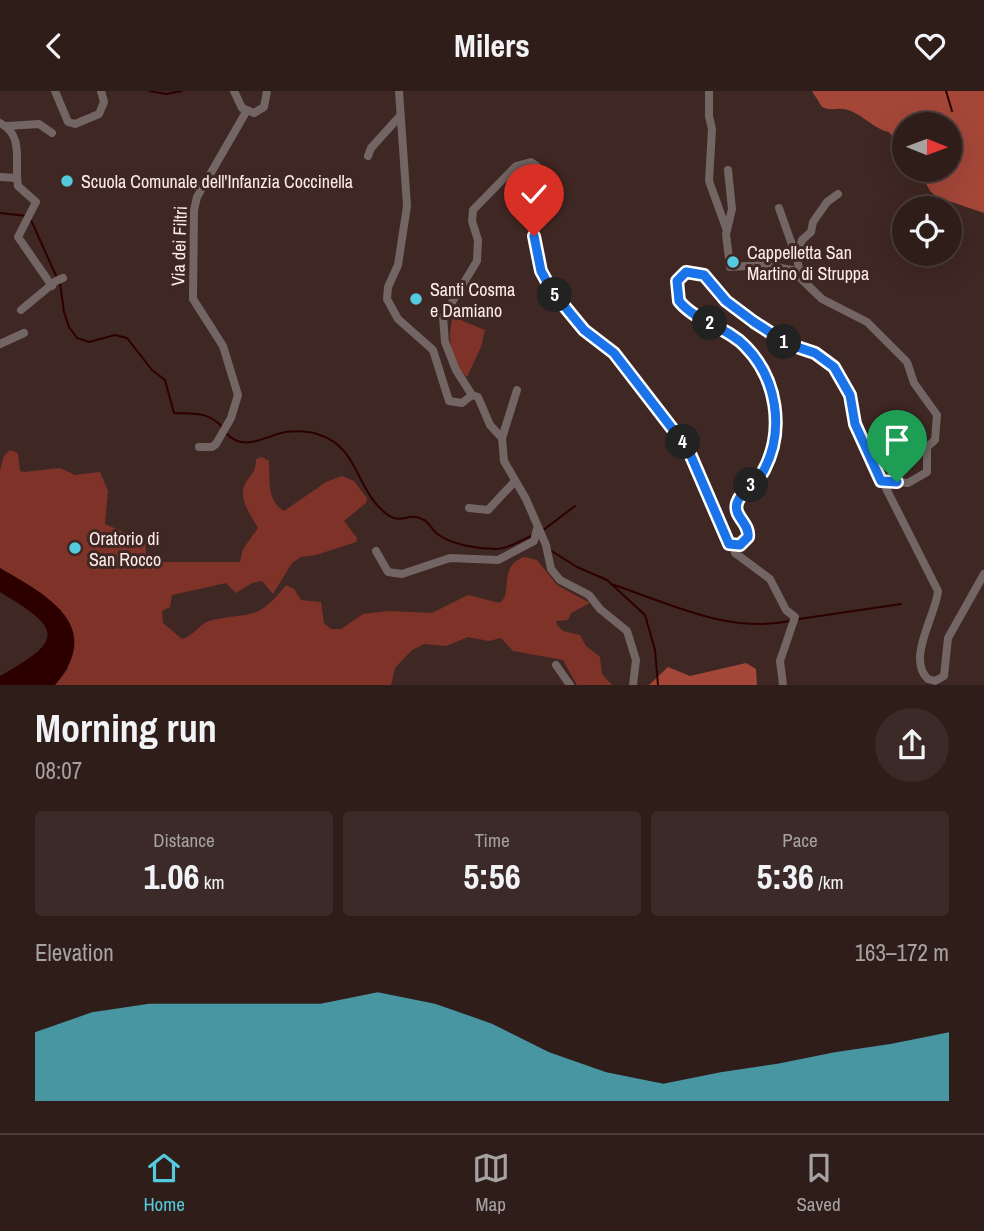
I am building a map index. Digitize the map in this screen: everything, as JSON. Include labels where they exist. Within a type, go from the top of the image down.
[{"type":"street","points":[[55,91],[68,122],[75,124],[99,114],[104,102],[101,91]]},
{"type":"street","points":[[234,91],[246,112]]},
{"type":"street","name":"Via dei Filtri","points":[[199,447],[216,444],[228,424],[237,403],[237,383],[223,346],[193,299],[194,210],[197,197],[246,112],[261,110],[266,103],[267,91]]},
{"type":"street","points":[[399,91],[407,206],[398,265],[388,287],[387,299],[398,319],[433,350],[449,401],[461,403],[472,395]]},
{"type":"street","points":[[709,91],[712,129],[709,181],[726,228],[728,258],[732,268],[770,265],[792,270],[828,303],[867,322],[909,365],[914,383],[937,415],[935,440],[930,443],[925,473],[908,483],[881,481]]},
{"type":"street","points":[[368,156],[371,148],[400,116]]},
{"type":"street","points":[[3,124],[39,124],[52,133]]},
{"type":"street","points":[[3,124],[18,145],[18,186],[36,202],[18,237],[57,282],[22,310]]},
{"type":"street","points":[[502,438],[490,425],[478,397],[472,395],[456,370],[445,342],[443,317],[477,261],[478,240],[472,221],[473,210],[516,166],[531,162],[537,166],[541,175],[530,202],[537,256],[546,281],[584,330],[614,353],[682,440],[720,521],[724,539],[734,546],[734,551],[742,560],[770,579],[786,610],[795,617],[780,661],[783,685]]},
{"type":"street","points":[[726,228],[732,209],[729,170]]},
{"type":"street","points":[[0,177],[16,178]]},
{"type":"street","points":[[797,259],[802,240],[811,232],[815,219],[838,194]]},
{"type":"street","points":[[779,208],[802,279]]},
{"type":"street","points":[[734,546],[742,544],[749,534],[747,526],[738,515],[737,503],[760,477],[769,456],[776,419],[773,391],[745,346],[681,305],[676,294],[677,281],[686,272],[699,272],[726,301],[754,322],[788,344],[815,353],[834,367],[850,395],[855,424],[881,481],[915,541],[938,591],[922,639],[925,685]]},
{"type":"street","points":[[0,344],[24,333]]},
{"type":"street","points":[[517,390],[502,438],[502,457],[526,499],[537,529],[538,540],[551,569],[560,580],[589,595],[600,610],[627,631],[636,660],[633,685]]},
{"type":"street","points":[[469,508],[488,510],[515,481]]},
{"type":"street","points":[[376,551],[388,572],[402,574],[450,558],[498,560],[538,540]]},
{"type":"street","points":[[923,674],[931,681],[944,676],[948,638],[984,574]]},
{"type":"street","points":[[555,666],[570,685]]},
{"type":"shaded area","points":[[812,91],[984,91],[984,213],[962,206],[962,196],[936,196],[925,182],[962,182],[962,112],[892,112],[892,136],[850,111],[822,107]]},
{"type":"shaded area","points":[[453,317],[485,330],[481,347],[467,377],[457,364],[451,349]]},
{"type":"shaded area","points":[[10,450],[18,453],[20,471],[24,472],[60,468],[75,475],[100,472],[108,491],[105,524],[145,541],[147,561],[156,562],[240,562],[243,549],[258,528],[246,507],[243,495],[256,459],[262,457],[269,461],[272,495],[284,511],[326,482],[342,476],[354,481],[367,498],[366,503],[344,521],[357,538],[356,542],[301,557],[292,563],[273,594],[262,581],[252,583],[236,593],[226,583],[172,595],[170,607],[162,611],[163,623],[182,639],[209,621],[252,614],[260,610],[286,585],[294,589],[301,600],[321,602],[324,623],[331,629],[341,629],[363,614],[389,611],[432,613],[468,595],[500,603],[505,597],[510,569],[517,560],[524,557],[537,560],[557,585],[590,603],[571,613],[568,620],[556,621],[557,625],[563,631],[580,635],[586,646],[600,657],[602,674],[612,685],[577,685],[563,660],[513,651],[501,638],[489,641],[468,637],[446,646],[424,644],[412,650],[395,668],[391,685],[55,685],[68,669],[61,610],[0,568],[0,470],[4,456]]},
{"type":"shaded area","points":[[0,568],[36,590],[65,615],[72,630],[74,646],[69,664],[55,685],[0,685],[0,676],[36,653],[45,643],[48,634],[35,616],[0,592]]},
{"type":"shaded area","points":[[746,663],[756,669],[757,685],[649,685],[668,667],[690,676]]},
{"type":"waterway","points":[[149,91],[166,94],[182,91]]},
{"type":"waterway","points":[[946,91],[952,111]]},
{"type":"waterway","points":[[0,213],[27,216]]},
{"type":"waterway","points":[[31,220],[57,278]]},
{"type":"waterway","points":[[60,283],[64,312],[69,327],[77,338],[89,342],[115,335],[127,338],[152,370],[165,380],[174,413],[206,416],[223,428]]},
{"type":"waterway","points":[[226,433],[233,439],[247,443],[293,431],[313,433],[330,439],[347,455],[370,495],[385,513],[397,519],[418,517],[428,523],[437,534],[459,544],[500,549],[531,536]]},
{"type":"waterway","points":[[542,531],[575,506]]},
{"type":"waterway","points":[[550,550],[577,567],[607,580],[645,615],[655,650],[658,685]]},
{"type":"waterway","points":[[611,584],[721,620],[767,624],[790,621]]},
{"type":"waterway","points":[[799,619],[901,604]]},
{"type":"place","name":"Scuola Comunale dell'Infanzia Coccinella","points":[[67,181]]},
{"type":"place","name":"Cappelletta San Martino di Struppa","points":[[733,262]]},
{"type":"place","name":"Santi Cosma e Damiano","points":[[416,299]]},
{"type":"place","name":"Oratorio di San Rocco","points":[[75,548]]},
{"type":"route","points":[[534,236],[541,271],[552,291],[584,330],[614,353],[688,449],[720,521],[724,539],[729,544],[740,545],[748,537],[749,531],[738,515],[737,503],[743,493],[760,477],[767,463],[772,445],[776,406],[773,391],[745,346],[686,309],[679,301],[677,281],[686,272],[695,271],[704,275],[726,301],[754,322],[788,344],[815,353],[834,367],[850,395],[855,424],[881,481],[897,482]]}]
